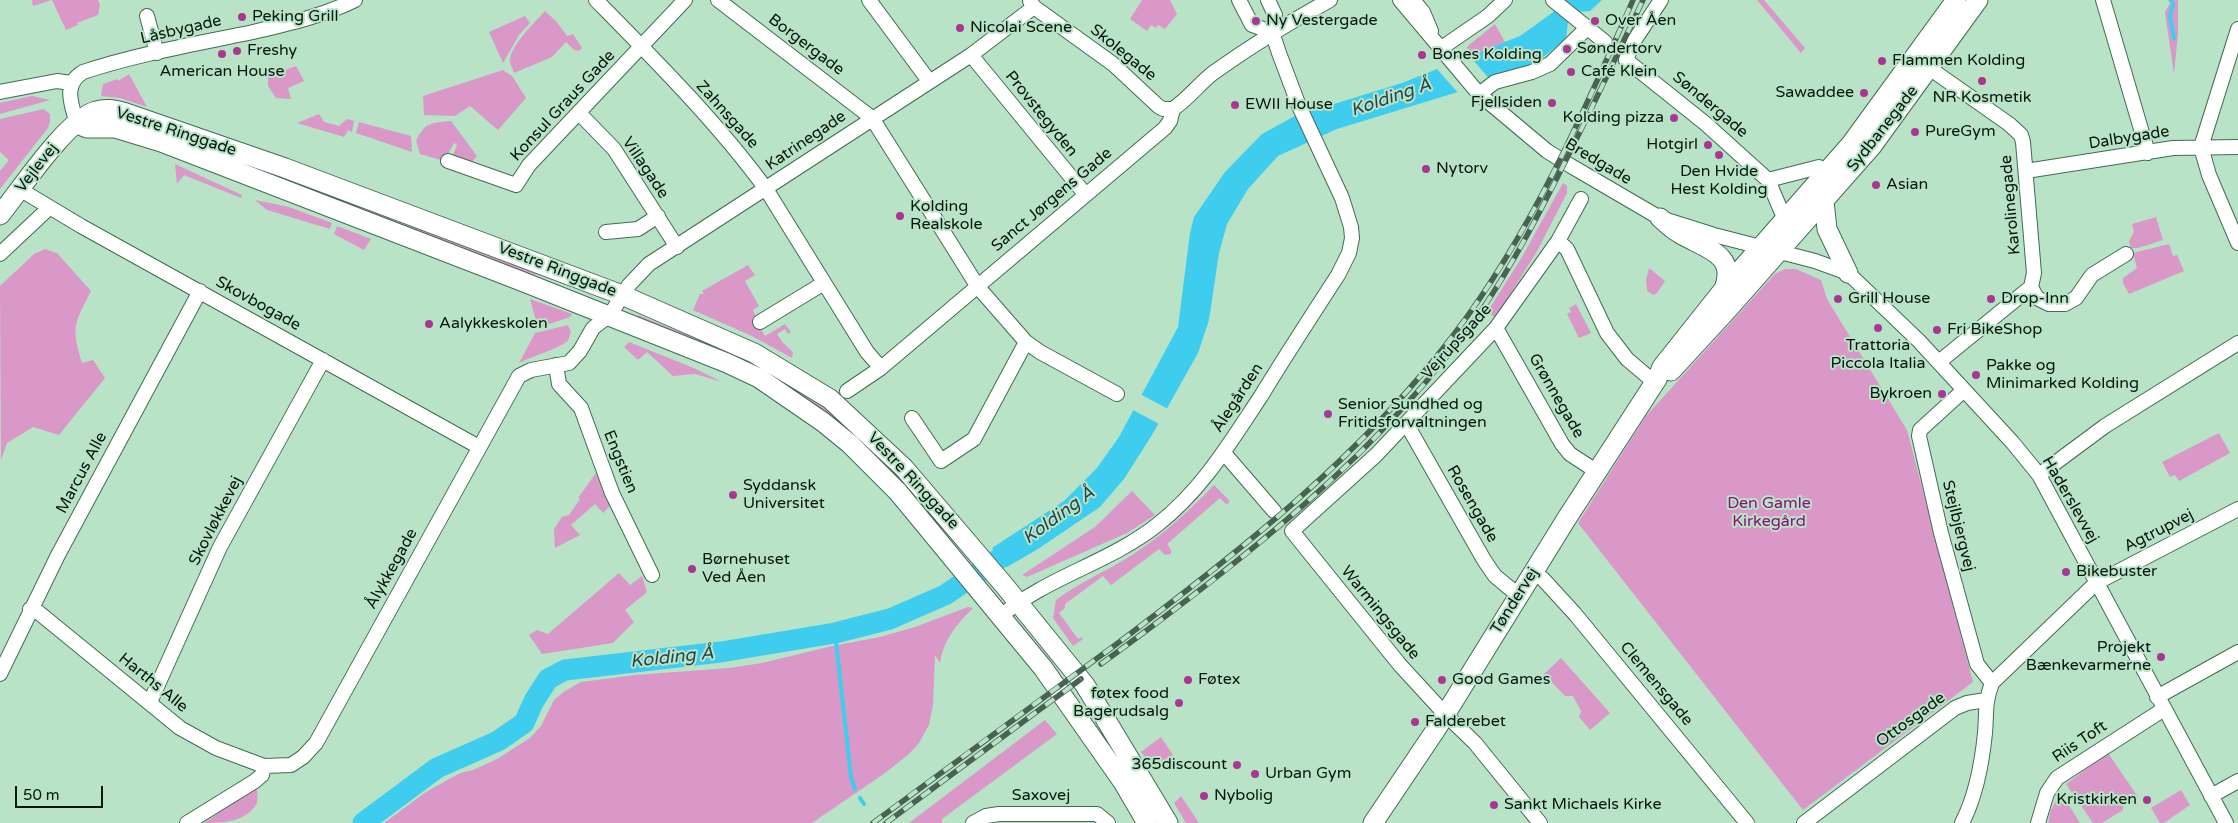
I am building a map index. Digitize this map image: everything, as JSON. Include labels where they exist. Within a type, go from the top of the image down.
[{"type":"main road","name":"Sydbanegade","points":[[1770,249],[1785,220],[1851,144],[1956,0]]},
{"type":"main road","name":"Sydbanegade","points":[[1770,249],[1824,201],[1872,146],[1978,0]]},
{"type":"main road","name":"Vestre Ringgade","points":[[1147,823],[1123,782],[1067,699],[948,551],[882,474],[823,422],[758,378],[610,315],[161,142],[115,128],[87,128],[77,124],[89,113],[98,110],[107,109],[123,112],[294,171],[622,295],[754,353],[830,399],[892,455],[965,537],[1085,685],[1168,823]]},
{"type":"main road","name":"Vejlevej","points":[[0,215],[64,134],[77,124]]},
{"type":"main road","points":[[1824,201],[1827,229],[1848,273]]},
{"type":"main road","points":[[1660,218],[1678,232],[1720,257],[1728,269],[1729,278],[1724,289]]},
{"type":"main road","name":"Tøndervej","points":[[1373,823],[1445,714],[1532,572],[1656,380],[1672,352],[1724,289],[1770,249]]},
{"type":"main road","name":"Tøndervej","points":[[1656,380],[1674,369],[1701,340],[1770,249]]},
{"type":"street","name":"Zahnsgade","points":[[596,0],[642,47],[741,156],[766,189],[866,352],[881,368]]},
{"type":"street","name":"Konsul Graus Gade","points":[[448,161],[516,184],[529,165],[685,0]]},
{"type":"street","name":"Borgergade","points":[[718,0],[872,118]]},
{"type":"street","points":[[869,0],[929,82]]},
{"type":"street","points":[[1238,0],[1252,25],[1272,32],[1330,0]]},
{"type":"street","points":[[1268,0],[1275,15],[1272,32]]},
{"type":"street","points":[[1272,32],[1283,17],[1313,0]]},
{"type":"street","name":"Bredgade","points":[[1400,0],[1476,91],[1547,151],[1660,218],[1714,235],[1770,249]]},
{"type":"street","name":"Bredgade","points":[[1414,0],[1429,24],[1438,46]]},
{"type":"street","points":[[1438,46],[1488,16],[1505,0]]},
{"type":"street","name":"Søndergade","points":[[1661,0],[1634,41],[1626,60],[1706,124],[1768,180],[1785,220]]},
{"type":"street","points":[[2103,0],[2148,153]]},
{"type":"street","name":"Låsbygade","points":[[71,84],[75,77],[82,72],[286,24],[346,2]]},
{"type":"street","points":[[1556,2],[1605,42]]},
{"type":"street","name":"Katrinegade","points":[[610,315],[622,295],[645,267],[971,55],[1032,4]]},
{"type":"street","name":"Skolegade","points":[[1032,4],[1130,77],[1158,106],[1163,109],[1173,109]]},
{"type":"street","points":[[147,16],[157,53]]},
{"type":"street","points":[[1476,91],[1495,82],[1532,72],[1550,64],[1582,24]]},
{"type":"street","points":[[2238,29],[2201,147],[2209,175],[2238,243]]},
{"type":"street","name":"Sanct Jørgens Gade","points":[[847,391],[881,368],[1164,128],[1170,120],[1173,109],[1184,101],[1210,75],[1272,32]]},
{"type":"street","name":"Ålegården","points":[[1001,616],[1018,602],[1123,548],[1156,526],[1201,482],[1224,453],[1338,275],[1349,254],[1352,238],[1348,215],[1302,111],[1272,32]]},
{"type":"street","name":"Provstegyden","points":[[971,55],[1085,194]]},
{"type":"street","name":"Karolinegade","points":[[1914,56],[2015,128],[2021,135],[2026,171],[2034,273],[2030,286]]},
{"type":"street","points":[[0,92],[57,82],[71,84],[69,91],[77,124]]},
{"type":"street","name":"Villagade","points":[[579,113],[614,149],[677,247]]},
{"type":"street","points":[[872,118],[978,287],[1026,342],[1040,352],[1117,394]]},
{"type":"street","name":"Dalbygade","points":[[2026,171],[2173,148],[2238,147]]},
{"type":"street","points":[[1768,180],[1819,167],[1826,173]]},
{"type":"street","name":"Skovbogade","points":[[21,190],[49,208],[479,447]]},
{"type":"street","name":"Vejrupsgade","points":[[1292,531],[1376,455],[1496,328],[1558,241],[1581,199]]},
{"type":"street","points":[[0,254],[49,208]]},
{"type":"street","points":[[606,232],[638,229],[658,216]]},
{"type":"street","points":[[1558,241],[1567,249],[1607,333],[1627,359],[1656,380]]},
{"type":"street","name":"Haderslevvej","points":[[1770,249],[1815,261],[1848,273],[1939,362],[2013,442],[2039,474],[2226,823]]},
{"type":"street","points":[[1939,362],[2030,286],[2037,298],[2049,304],[2065,304],[2076,298],[2092,274],[2126,254]]},
{"type":"street","points":[[760,322],[824,283]]},
{"type":"street","name":"Marcus Alle","points":[[0,674],[30,609],[200,291]]},
{"type":"street","name":"Ålykkegade","points":[[264,766],[291,765],[303,758],[316,743],[519,376],[530,370],[569,363],[580,351],[593,328],[610,315]]},
{"type":"street","name":"Grønnegade","points":[[1496,328],[1562,444],[1570,454],[1596,471]]},
{"type":"street","points":[[912,418],[941,461],[974,439],[1026,342]]},
{"type":"street","points":[[2039,474],[2105,426],[2238,343]]},
{"type":"street","name":"Skovløkkevej","points":[[150,702],[220,547],[322,360]]},
{"type":"street","name":"Engstien","points":[[556,365],[558,384],[581,408],[612,493],[652,575]]},
{"type":"street","name":"Stejlbjergvej","points":[[1964,390],[1920,430],[1919,436],[1941,534],[1977,664],[1992,684]]},
{"type":"street","name":"Rosengade","points":[[1406,423],[1484,560],[1495,576],[1518,595]]},
{"type":"street","points":[[1224,453],[1274,511]]},
{"type":"street","name":"Agtrupvej","points":[[2096,583],[2238,509]]},
{"type":"street","name":"Warmingsgade","points":[[1292,531],[1360,617],[1445,714],[1475,743],[1540,823]]},
{"type":"street","name":"Clemensgade","points":[[1532,572],[1543,579],[1575,614],[1748,823]]},
{"type":"street","points":[[1962,823],[1976,788],[1982,758],[1986,700],[1992,684],[2096,583]]},
{"type":"street","name":"Harths Alle","points":[[30,609],[38,612],[180,728],[240,759],[264,766]]},
{"type":"street","name":"Riis Toft","points":[[2038,823],[2047,793],[2057,778],[2160,702],[2238,652]]},
{"type":"street","name":"Ottosgade","points":[[1804,823],[1955,708],[1968,703],[1986,700]]},
{"type":"street","points":[[187,823],[255,781],[262,775],[264,766]]},
{"type":"street","points":[[2211,796],[2238,781]]},
{"type":"street","name":"Saxovej","points":[[973,823],[986,816],[999,814],[1097,814],[1108,823]]},
{"type":"green space","points":[[32,0],[52,0],[33,6]]},
{"type":"green space","points":[[52,0],[98,0],[100,5],[98,15],[77,23],[78,25],[66,30]]},
{"type":"green space","points":[[1142,0],[1170,0],[1177,14],[1165,29],[1158,25],[1156,28],[1151,25],[1147,31],[1130,19]]},
{"type":"green space","points":[[1757,0],[1764,0],[1805,48],[1801,53]]},
{"type":"green space","points":[[2168,0],[2178,0],[2178,34],[2174,74],[2165,12],[2170,3]]},
{"type":"green space","points":[[545,11],[556,21],[567,36],[573,34],[582,48],[579,51],[574,50],[566,42],[552,57],[514,73],[510,61],[514,49]]},
{"type":"green space","points":[[525,16],[530,23],[519,35],[503,63],[489,32]]},
{"type":"green space","points":[[1495,24],[1505,42],[1472,55],[1467,48],[1469,45]]},
{"type":"green space","points":[[296,66],[304,81],[288,88],[291,99],[276,98],[268,86],[268,76]]},
{"type":"green space","points":[[503,70],[512,76],[526,98],[498,130],[470,106],[455,116],[424,115],[423,96]]},
{"type":"green space","points":[[129,74],[147,107],[120,98],[101,96],[103,84],[118,79],[118,81]]},
{"type":"green space","points":[[32,96],[50,100],[0,114],[0,103]]},
{"type":"green space","points":[[44,109],[50,114],[48,128],[0,189],[0,171],[9,160],[0,152],[0,119]]},
{"type":"green space","points":[[319,114],[324,122],[339,126],[347,119],[354,121],[352,132],[348,130],[344,137],[297,123]]},
{"type":"green space","points":[[451,121],[477,156],[471,163],[453,155],[457,145],[454,143],[444,161],[420,154],[416,141],[422,130],[434,123]]},
{"type":"green space","points":[[359,122],[411,136],[412,152],[356,133]]},
{"type":"green space","points":[[214,153],[362,206],[590,293],[527,273]]},
{"type":"green space","points":[[175,164],[242,195],[241,198],[184,175],[177,184]]},
{"type":"green space","points":[[1563,183],[1567,186],[1567,193],[1536,253],[1495,318],[1488,311],[1522,257]]},
{"type":"green space","points":[[255,200],[289,207],[332,223],[330,229],[267,210]]},
{"type":"green space","points":[[2156,217],[2163,240],[2138,248],[2131,248],[2129,241],[2134,232],[2132,224]]},
{"type":"green space","points":[[337,226],[371,239],[364,250],[334,234]]},
{"type":"green space","points":[[2169,244],[2173,256],[2177,255],[2184,271],[2129,294],[2123,283],[2123,278],[2137,268],[2133,253]]},
{"type":"green space","points":[[45,249],[57,253],[91,291],[78,319],[76,340],[82,363],[93,360],[105,378],[59,435],[33,427],[7,443],[1,460],[0,286],[34,254]]},
{"type":"green space","points":[[748,265],[755,275],[745,281],[759,306],[753,310],[756,321],[765,336],[785,324],[791,332],[788,334],[785,329],[777,334],[793,352],[792,358],[752,336],[693,310],[700,294],[704,294],[702,291]]},
{"type":"green space","points":[[1649,268],[1665,281],[1657,293],[1653,295],[1647,291],[1646,280]]},
{"type":"green space","name":"Den Gamle Kirkegård","points":[[1785,269],[1796,269],[1821,280],[1827,299],[1907,430],[1973,682],[1803,810],[1578,523],[1646,416],[1775,274]]},
{"type":"green space","points":[[530,299],[572,314],[570,317],[538,328]]},
{"type":"green space","points":[[1576,304],[1591,333],[1579,338],[1567,314],[1571,312],[1569,308]]},
{"type":"green space","points":[[638,315],[682,333],[701,336],[775,371],[850,425],[885,458],[956,542],[845,431],[636,317]]},
{"type":"green space","points":[[568,325],[571,332],[568,341],[519,363],[535,333]]},
{"type":"green space","points":[[629,342],[696,369],[722,382],[695,374],[673,376],[647,352],[638,360],[624,347]]},
{"type":"green space","points":[[2219,433],[2230,453],[2179,481],[2175,475],[2170,477],[2162,462]]},
{"type":"green space","points":[[596,473],[610,506],[603,513],[595,504],[571,525],[580,535],[555,548],[554,529],[562,517],[569,515],[580,499],[578,498]]},
{"type":"green space","points":[[1214,485],[1229,500],[1229,503],[1226,504],[1220,498],[1167,544],[1171,554],[1165,555],[1159,549],[1111,585],[1103,576],[1065,604],[1065,608],[1059,613],[1078,639],[1081,637],[1083,639],[1073,646],[1053,618],[1056,600],[1123,561],[1154,539]]},
{"type":"green space","points":[[1132,491],[1155,515],[1127,533],[1027,577],[1022,575],[1095,527]]},
{"type":"green space","points":[[619,573],[630,585],[642,576],[647,592],[625,610],[634,622],[613,643],[542,654],[529,635],[537,630],[548,634]]},
{"type":"green space","points":[[968,607],[973,608],[952,633],[944,647],[940,663],[935,655],[933,705],[929,725],[919,743],[909,754],[885,773],[812,823],[384,823],[426,792],[460,773],[473,770],[497,759],[530,738],[541,726],[554,700],[581,682],[635,675],[729,668],[762,663],[832,646],[880,637],[915,627]]},
{"type":"green space","points":[[1561,658],[1610,713],[1590,730],[1579,717],[1581,711],[1573,696],[1565,696],[1544,674]]},
{"type":"green space","points":[[1045,720],[1057,734],[942,819],[942,823],[909,823]]},
{"type":"green space","points":[[1161,737],[1173,755],[1164,760],[1152,761],[1141,752]]},
{"type":"green space","points":[[2108,753],[2138,797],[2123,807],[2123,810],[2102,823],[2093,823],[2066,784]]},
{"type":"green space","points":[[257,787],[257,803],[247,814],[241,818],[226,822],[204,823]]},
{"type":"green space","points":[[2181,790],[2190,805],[2164,823],[2160,823],[2151,808]]},
{"type":"green space","points":[[2061,792],[2080,823],[2048,823],[2051,810]]},
{"type":"green space","points":[[1181,796],[1199,823],[1186,823],[1174,803]]},
{"type":"water","points":[[1564,0],[1602,0],[1590,11],[1578,12],[1568,22],[1566,39],[1537,62],[1458,92],[1337,129],[1278,156],[1248,189],[1227,224],[1219,253],[1209,320],[1198,353],[1152,435],[1124,479],[1100,507],[1038,549],[1007,567],[992,548],[1064,501],[1097,468],[1119,437],[1178,327],[1190,233],[1194,217],[1225,172],[1262,134],[1295,116],[1402,83],[1520,36],[1552,13]]},
{"type":"pier","points":[[1468,54],[1492,82],[1459,94],[1437,69]]},
{"type":"pier","points":[[1140,394],[1170,410],[1161,425],[1131,409]]},
{"type":"waterway","points":[[2171,0],[2173,5],[2170,16],[2174,38]]},
{"type":"waterway","name":"Kolding Å","points":[[363,823],[437,768],[498,741],[524,723],[534,701],[548,679],[565,670],[721,652],[835,633],[890,619],[945,595],[1024,542]]},
{"type":"waterway","points":[[835,633],[851,777],[855,789]]},
{"type":"waterway","points":[[860,798],[864,804]]},
{"type":"tunnel","points":[[1605,42],[1626,60]]},
{"type":"railway","points":[[873,823],[1118,643],[1254,537],[1340,461],[1419,378],[1482,295],[1532,214],[1575,129],[1633,0]]},
{"type":"railway","points":[[1101,664],[1205,586],[1306,503],[1354,459],[1442,363],[1481,311],[1527,236],[1577,138],[1643,0]]},
{"type":"railway","points":[[886,823],[1081,679]]},
{"type":"place","name":"Peking Grill","points":[[242,17]]},
{"type":"place","name":"Ny Vestergade","points":[[1256,21]]},
{"type":"place","name":"Over Åen","points":[[1595,21]]},
{"type":"place","name":"Nicolai Scene","points":[[960,28]]},
{"type":"place","name":"Søndertorv","points":[[1567,49]]},
{"type":"place","name":"Freshy","points":[[237,51]]},
{"type":"place","name":"American House","points":[[222,54]]},
{"type":"place","name":"Bones Kolding","points":[[1422,55]]},
{"type":"place","name":"Flammen Kolding","points":[[1882,61]]},
{"type":"place","name":"Café Klein","points":[[1571,72]]},
{"type":"place","name":"NR Kosmetik","points":[[1982,81]]},
{"type":"place","name":"Sawaddee","points":[[1864,93]]},
{"type":"place","name":"Fjellsiden","points":[[1552,103]]},
{"type":"place","name":"EWII House","points":[[1235,105]]},
{"type":"place","name":"Kolding pizza","points":[[1674,118]]},
{"type":"place","name":"PureGym","points":[[1915,132]]},
{"type":"place","name":"Hotgirl","points":[[1708,145]]},
{"type":"place","name":"Den Hvide Hest Kolding","points":[[1719,155]]},
{"type":"place","name":"Nytorv","points":[[1426,169]]},
{"type":"place","name":"Asian","points":[[1876,185]]},
{"type":"place","name":"Kolding Realskole","points":[[900,216]]},
{"type":"place","name":"Grill House","points":[[1838,299]]},
{"type":"place","name":"Drop-Inn","points":[[1991,299]]},
{"type":"place","name":"Aalykkeskolen","points":[[429,324]]},
{"type":"place","name":"Trattoria Piccola Italia","points":[[1878,328]]},
{"type":"place","name":"Fri BikeShop","points":[[1937,330]]},
{"type":"place","name":"Pakke og Minimarked Kolding","points":[[1976,375]]},
{"type":"place","name":"Bykroen","points":[[1942,394]]},
{"type":"place","name":"Senior Sundhed og Fritidsforvaltningen","points":[[1328,414]]},
{"type":"place","name":"Syddansk Universitet","points":[[733,495]]},
{"type":"place","name":"Børnehuset Ved Åen","points":[[692,569]]},
{"type":"place","name":"Bikebuster","points":[[2066,572]]},
{"type":"place","name":"Projekt Bænkevarmerne","points":[[2161,657]]},
{"type":"place","name":"Føtex","points":[[1188,680]]},
{"type":"place","name":"Good Games","points":[[1442,680]]},
{"type":"place","name":"føtex food Bagerudsalg","points":[[1179,703]]},
{"type":"place","name":"Falderebet","points":[[1415,722]]},
{"type":"place","name":"365discount","points":[[1237,765]]},
{"type":"place","name":"Urban Gym","points":[[1255,774]]},
{"type":"place","name":"Nybolig","points":[[1204,796]]},
{"type":"place","name":"Kristkirken","points":[[2147,800]]},
{"type":"place","name":"Sankt Michaels Kirke","points":[[1494,805]]}]
